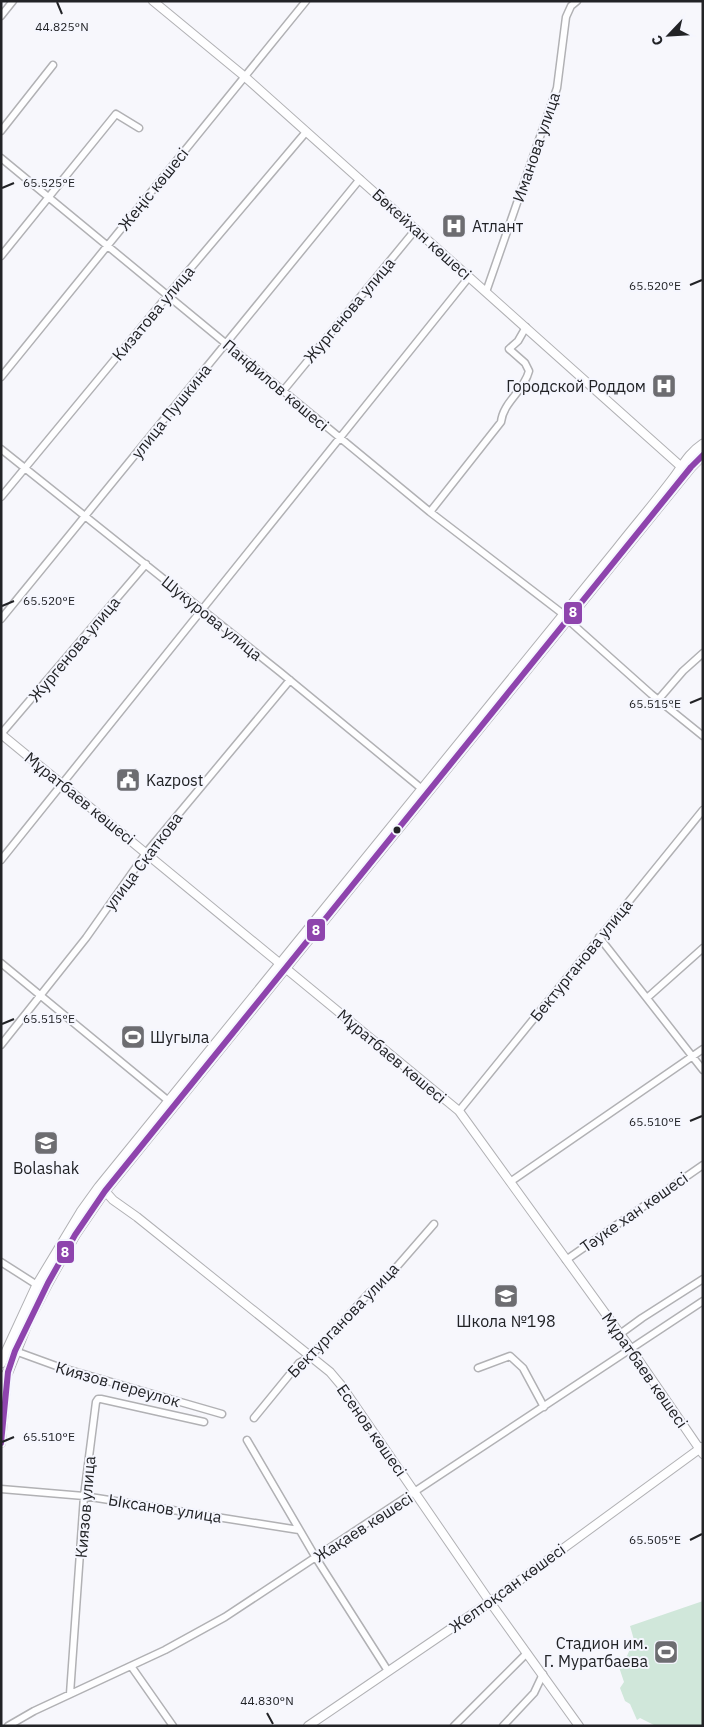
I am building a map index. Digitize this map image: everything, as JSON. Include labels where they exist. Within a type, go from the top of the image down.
[{"type":"main road","points":[[684,469],[691,453],[703,444]]},
{"type":"main road","points":[[1,1363],[42,1283],[76,1235],[102,1189],[684,469],[703,455]]},
{"type":"main road","points":[[283,965],[422,788],[565,617]]},
{"type":"main road","points":[[1,1382],[8,1372],[42,1283]]},
{"type":"street","points":[[1,16],[14,1]]},
{"type":"street","name":"Бөкейхан көшесі","points":[[153,1],[244,76],[684,469]]},
{"type":"street","name":"Жеңіс көшесі","points":[[1,377],[306,1]]},
{"type":"street","name":"Иманова улица","points":[[486,292],[557,88],[566,17],[571,6],[577,1]]},
{"type":"street","points":[[1,131],[53,65]]},
{"type":"street","points":[[1,256],[50,198],[116,114],[139,128]]},
{"type":"street","name":"Кизатова улица","points":[[1,497],[306,132]]},
{"type":"street","name":"Панфилов көшесі","points":[[1,158],[430,512],[555,608],[658,700]]},
{"type":"street","name":"улица Пушкина","points":[[1,619],[360,179]]},
{"type":"street","name":"Жургенова улица","points":[[283,391],[416,229]]},
{"type":"street","points":[[1,860],[469,277]]},
{"type":"street","points":[[430,512],[501,422],[502,411],[527,380],[529,371],[525,363],[509,348],[518,341],[526,327]]},
{"type":"street","name":"Шукурова улица","points":[[1,449],[422,788]]},
{"type":"street","name":"Жургенова улица","points":[[1,734],[146,564]]},
{"type":"street","points":[[703,653],[658,700],[703,736]]},
{"type":"street","name":"улица Скаткова","points":[[1,1046],[86,938],[146,853],[290,680]]},
{"type":"street","name":"Мұратбаев көшесі","points":[[1,734],[63,783],[458,1111],[702,1449]]},
{"type":"street","name":"Бектурганова улица","points":[[458,1111],[703,810]]},
{"type":"street","points":[[599,937],[703,1070]]},
{"type":"street","points":[[647,998],[703,948]]},
{"type":"street","points":[[1,963],[171,1103]]},
{"type":"street","points":[[510,1182],[703,1049]]},
{"type":"street","name":"Тәуке хан көшесі","points":[[566,1260],[703,1165]]},
{"type":"street","name":"Есенов көшесі","points":[[102,1189],[113,1200],[137,1217],[330,1372],[341,1385],[490,1602],[579,1726]]},
{"type":"street","name":"Бектурганова улица","points":[[254,1418],[299,1363],[310,1356],[370,1292],[380,1286],[434,1224]]},
{"type":"street","points":[[1,1262],[42,1283]]},
{"type":"street","points":[[620,1334],[703,1279]]},
{"type":"street","name":"Жақаев көшесі","points":[[8,1726],[34,1711],[165,1650],[225,1617],[703,1301]]},
{"type":"street","name":"Киязов переулок","points":[[15,1351],[59,1367],[222,1414]]},
{"type":"street","points":[[478,1368],[510,1356],[523,1368],[544,1407]]},
{"type":"street","points":[[1,1443],[8,1372]]},
{"type":"street","name":"Киязов улица","points":[[70,1694],[84,1496],[95,1403],[98,1399],[204,1422]]},
{"type":"street","points":[[247,1440],[316,1558],[388,1671]]},
{"type":"street","name":"Желтоқсан көшесі","points":[[308,1726],[490,1602],[702,1449]]},
{"type":"street","name":"Ыксанов улица","points":[[1,1489],[84,1496],[299,1530]]},
{"type":"street","points":[[454,1726],[527,1654]]},
{"type":"street","points":[[131,1666],[173,1726]]},
{"type":"street","points":[[503,1726],[534,1693],[543,1674]]},
{"type":"green space","name":"Стадион им. Г. Муратбаева","points":[[703,1601],[703,1726],[656,1726],[640,1718],[637,1720],[630,1704],[625,1701],[620,1688],[624,1682],[619,1667],[623,1665],[634,1640],[630,1626]]},
{"type":"transit line","name":"8","points":[[1,1443],[8,1372],[15,1351],[48,1283],[75,1235],[105,1191],[691,467],[703,455]]},
{"type":"place","name":"Атлант","points":[[454,226]]},
{"type":"place","name":"Городской Роддом","points":[[664,386]]},
{"type":"place","name":"Kazpost","points":[[128,780]]},
{"type":"place","name":"Шугыла","points":[[133,1037]]},
{"type":"place","name":"Bolashak","points":[[46,1143]]},
{"type":"place","name":"Школа №198","points":[[506,1296]]},
{"type":"place","name":"Стадион им. Г. Муратбаева","points":[[666,1652]]}]
